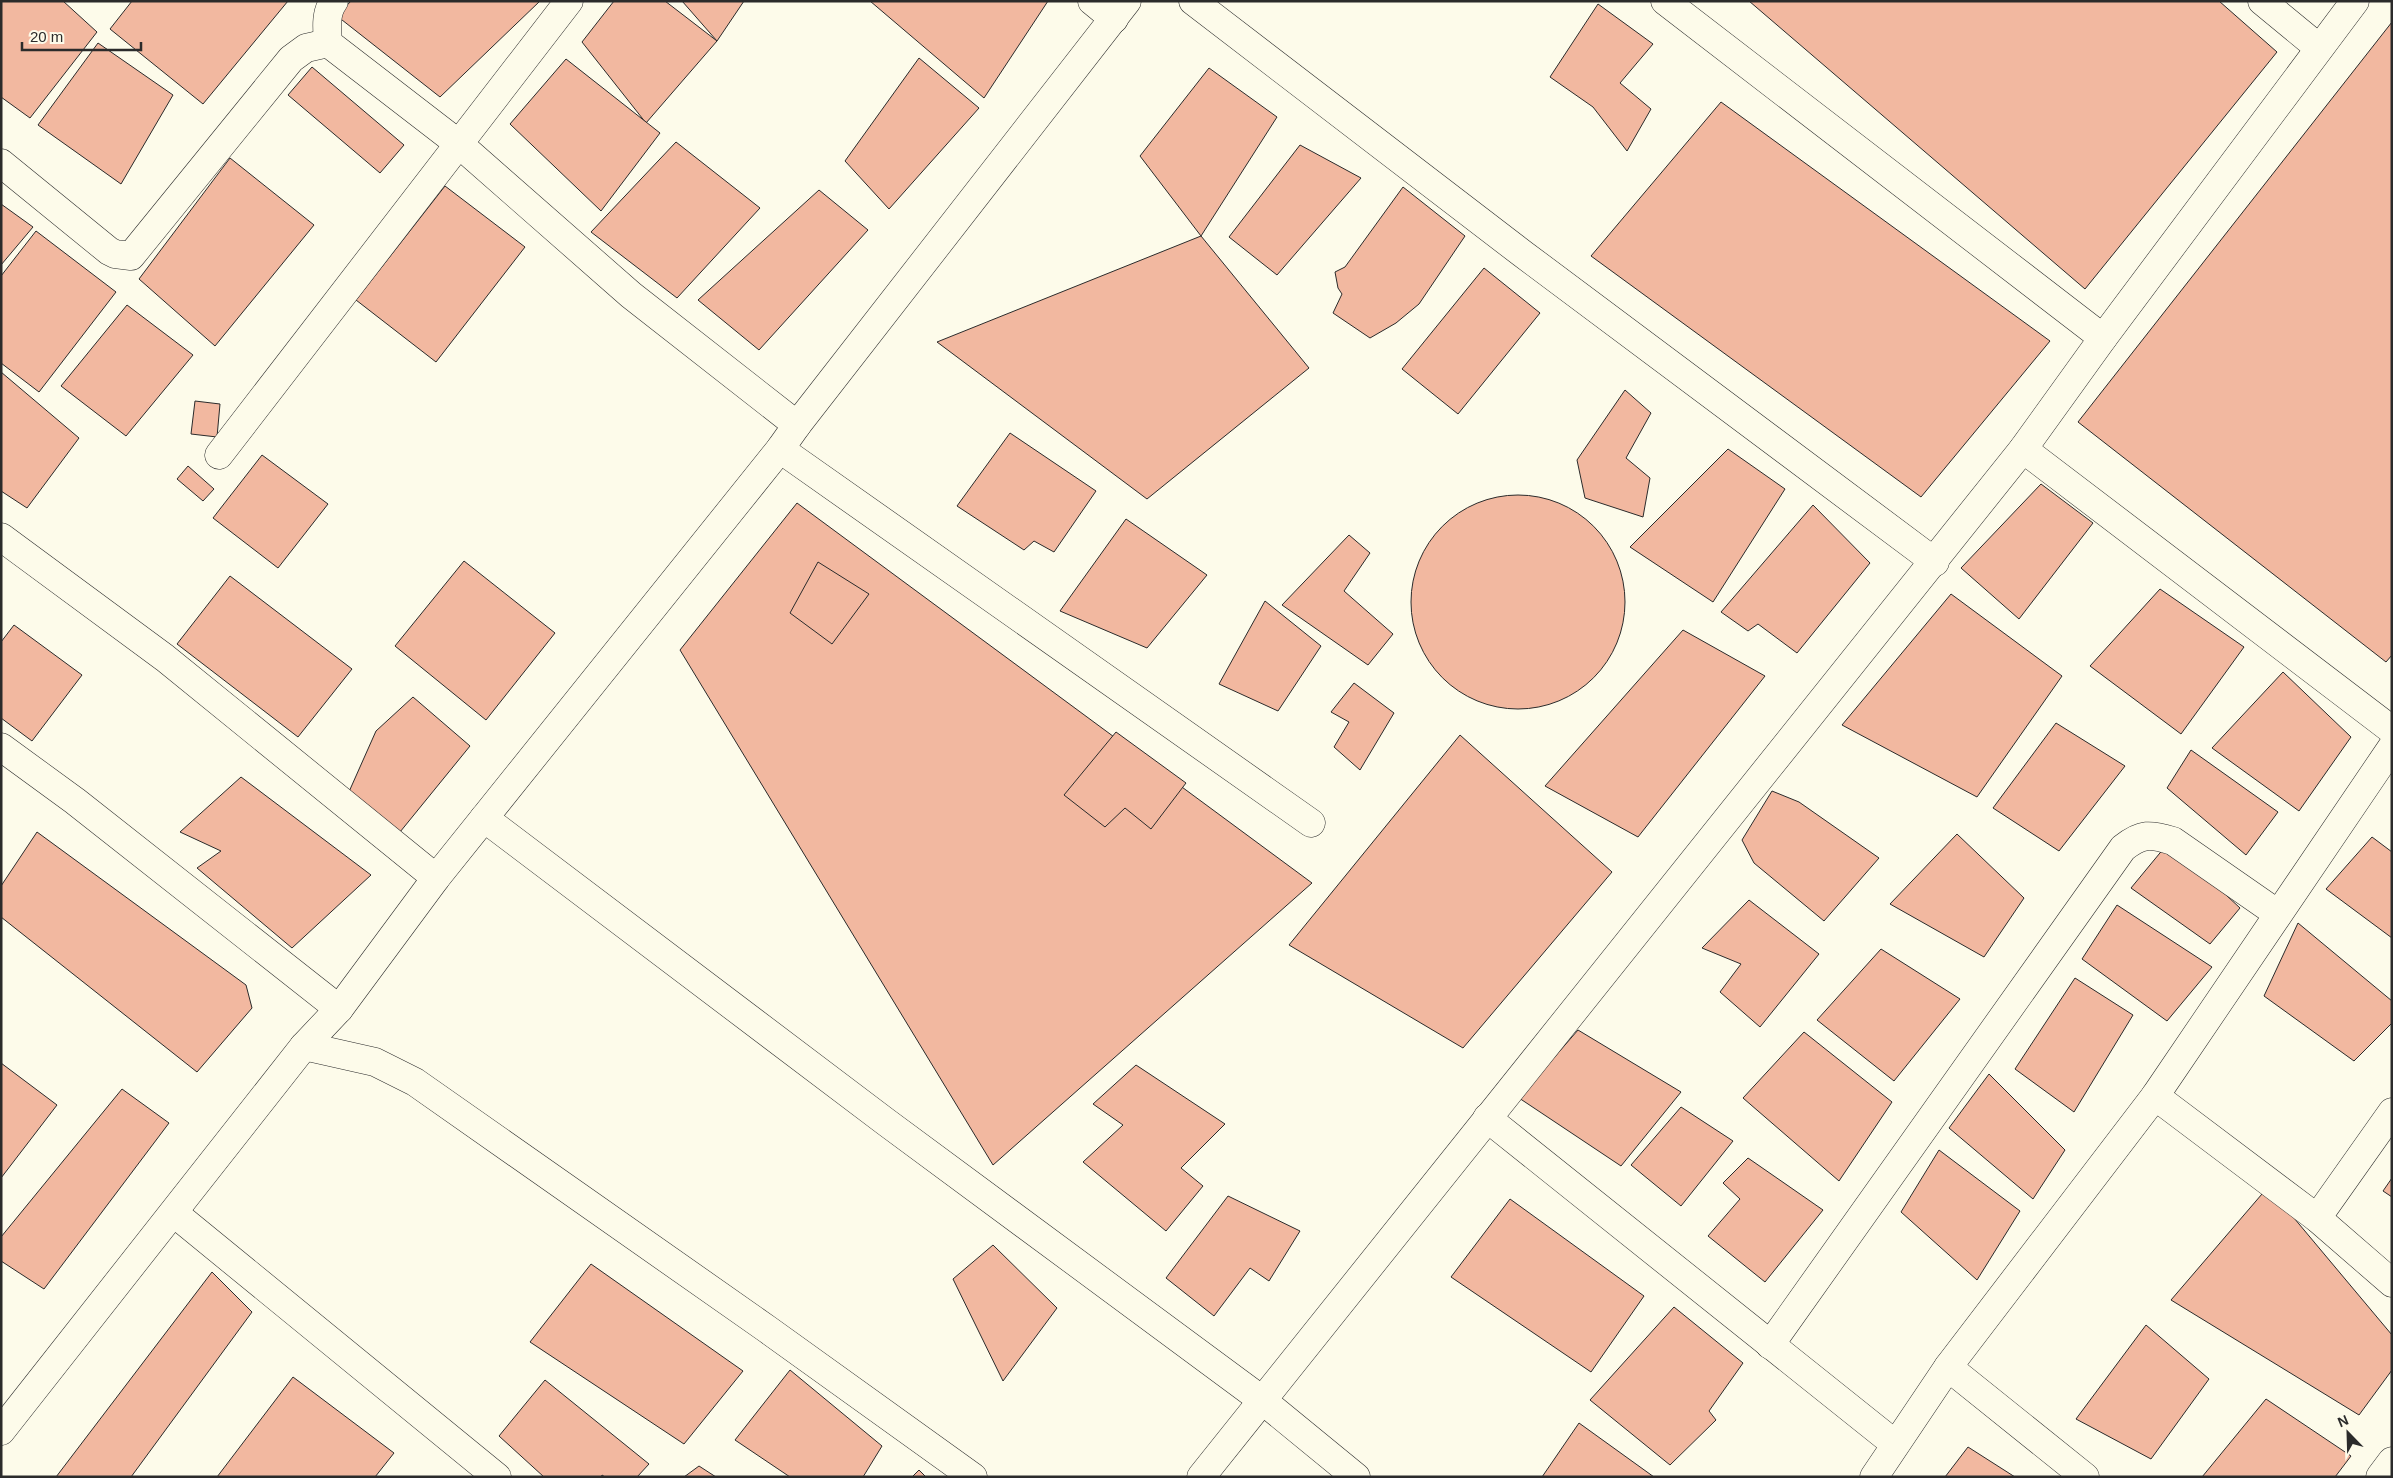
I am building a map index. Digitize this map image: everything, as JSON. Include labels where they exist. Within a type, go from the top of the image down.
[{"type":"street","points":[[334,1],[330,6],[327,23],[328,43],[459,144],[631,295],[797,425]]},
{"type":"street","points":[[219,455],[569,1]]},
{"type":"street","points":[[1,1431],[304,1046],[339,1009],[436,878],[780,449],[1120,10],[1092,1]]},
{"type":"street","points":[[1193,1],[1531,260],[1935,562]]},
{"type":"street","points":[[1666,1],[2103,338]]},
{"type":"street","points":[[2262,1],[2319,48]]},
{"type":"street","points":[[1201,1477],[1487,1118],[1935,562],[2023,449],[2103,338],[2355,1]]},
{"type":"street","points":[[1,163],[109,251],[115,254],[131,256],[291,59],[306,48],[328,43]]},
{"type":"street","points":[[780,449],[1311,823]]},
{"type":"street","points":[[2023,449],[2392,730]]},
{"type":"street","points":[[1,537],[165,658],[436,878]]},
{"type":"street","points":[[1874,1477],[1948,1367],[2155,1096],[2392,746]]},
{"type":"street","points":[[1,747],[75,801],[339,1009]]},
{"type":"street","points":[[484,818],[886,1122],[1262,1400],[1356,1477]]},
{"type":"street","points":[[1770,1345],[2123,848],[2135,838],[2152,835],[2173,841],[2278,914]]},
{"type":"street","points":[[304,1046],[375,1062],[415,1082],[767,1329],[973,1477]]},
{"type":"street","points":[[2155,1096],[2317,1218],[2392,1283]]},
{"type":"street","points":[[2317,1218],[2392,1112]]},
{"type":"street","points":[[1487,1118],[1895,1444]]},
{"type":"street","points":[[174,1213],[497,1477]]},
{"type":"street","points":[[1948,1367],[2085,1477]]},
{"type":"street","points":[[2380,1477],[2392,1461]]},
{"type":"building","points":[[1,1],[63,1],[97,32],[30,118],[1,97]]},
{"type":"building","points":[[132,1],[288,1],[203,104],[110,29]]},
{"type":"building","points":[[351,1],[540,1],[440,97],[337,16]]},
{"type":"building","points":[[614,1],[665,1],[717,41],[646,123],[582,42]]},
{"type":"building","points":[[682,1],[744,1],[717,41]]},
{"type":"building","points":[[870,1],[1048,1],[984,98]]},
{"type":"building","points":[[1749,1],[2219,1],[2277,52],[2085,289]]},
{"type":"building","points":[[1598,4],[1653,44],[1620,83],[1651,109],[1627,151],[1593,107],[1550,77]]},
{"type":"building","points":[[2392,22],[2392,655],[2386,662],[2078,422]]},
{"type":"building","points":[[98,43],[173,95],[121,184],[38,125]]},
{"type":"building","points":[[919,58],[979,108],[889,209],[845,161]]},
{"type":"building","points":[[566,59],[660,133],[601,211],[510,124]]},
{"type":"building","points":[[312,67],[404,145],[380,173],[288,95]]},
{"type":"building","points":[[1209,68],[1277,117],[1201,236],[1140,156]]},
{"type":"building","points":[[1721,102],[2050,341],[1921,497],[1591,256]]},
{"type":"building","points":[[676,142],[760,208],[677,298],[591,232]]},
{"type":"building","points":[[1300,145],[1361,178],[1277,275],[1229,237]]},
{"type":"building","points":[[230,158],[314,225],[215,346],[139,279]]},
{"type":"building","points":[[445,186],[525,247],[436,362],[356,300]]},
{"type":"building","points":[[1403,187],[1465,236],[1419,304],[1396,323],[1370,338],[1333,313],[1342,294],[1338,288],[1335,272],[1345,267]]},
{"type":"building","points":[[819,190],[868,230],[759,350],[698,300]]},
{"type":"building","points":[[1,204],[33,227],[1,265]]},
{"type":"building","points":[[36,231],[116,292],[39,392],[1,363],[1,276]]},
{"type":"building","points":[[1201,236],[1309,368],[1147,499],[937,342]]},
{"type":"building","points":[[1484,268],[1540,313],[1458,414],[1402,369]]},
{"type":"building","points":[[127,305],[193,355],[126,436],[61,386]]},
{"type":"building","points":[[1,372],[79,438],[27,508],[1,491]]},
{"type":"building","points":[[1625,390],[1651,413],[1626,458],[1650,478],[1643,517],[1585,498],[1577,460]]},
{"type":"building","points":[[195,401],[220,404],[217,437],[191,434]]},
{"type":"building","points":[[1010,433],[1096,491],[1054,552],[1034,541],[1024,550],[957,506]]},
{"type":"building","points":[[1728,449],[1785,489],[1713,602],[1630,547]]},
{"type":"building","points":[[262,455],[328,504],[278,568],[213,518]]},
{"type":"building","points":[[188,466],[214,489],[203,501],[177,479]]},
{"type":"building","points":[[2041,484],[2093,523],[2019,619],[1961,568]]},
{"type":"building","points":[[1518,495],[1539,497],[1559,503],[1577,513],[1594,526],[1607,543],[1617,561],[1623,581],[1625,602],[1623,623],[1617,643],[1607,661],[1594,678],[1577,691],[1559,701],[1539,707],[1518,709],[1497,707],[1477,701],[1459,691],[1442,678],[1429,661],[1419,643],[1413,623],[1411,602],[1413,581],[1419,561],[1429,543],[1442,526],[1459,513],[1477,503],[1497,497]]},
{"type":"building","points":[[797,503],[1312,883],[993,1165],[680,650]]},
{"type":"building","points":[[1813,505],[1870,563],[1797,653],[1758,624],[1748,631],[1721,612]]},
{"type":"building","points":[[1126,519],[1207,575],[1147,648],[1060,611]]},
{"type":"building","points":[[1349,535],[1370,553],[1344,591],[1393,634],[1368,665],[1282,605]]},
{"type":"building","points":[[464,561],[555,633],[486,720],[395,646]]},
{"type":"building","points":[[818,562],[869,594],[832,644],[790,613]]},
{"type":"building","points":[[230,576],[352,669],[298,737],[177,644]]},
{"type":"building","points":[[2160,589],[2244,647],[2181,734],[2090,666]]},
{"type":"building","points":[[1951,594],[2062,676],[1977,797],[1842,725]]},
{"type":"building","points":[[1265,601],[1321,646],[1278,711],[1219,684]]},
{"type":"building","points":[[14,625],[82,675],[32,741],[1,718],[1,642]]},
{"type":"building","points":[[1683,630],[1765,676],[1638,837],[1545,786]]},
{"type":"building","points":[[2283,672],[2351,737],[2299,811],[2212,748]]},
{"type":"building","points":[[1354,683],[1394,713],[1360,770],[1334,747],[1349,722],[1331,712]]},
{"type":"building","points":[[413,697],[470,746],[400,832],[348,794],[376,731]]},
{"type":"building","points":[[2056,723],[2125,766],[2059,851],[1993,808]]},
{"type":"building","points":[[1116,732],[1186,783],[1151,829],[1125,808],[1105,827],[1064,795]]},
{"type":"building","points":[[1460,735],[1612,872],[1463,1048],[1289,945]]},
{"type":"building","points":[[2191,750],[2278,812],[2246,855],[2167,788]]},
{"type":"building","points":[[241,777],[371,875],[292,948],[197,868],[221,851],[180,832]]},
{"type":"building","points":[[1772,791],[1799,802],[1879,858],[1824,921],[1754,863],[1742,840]]},
{"type":"building","points":[[37,832],[246,985],[252,1008],[197,1072],[1,917],[1,886]]},
{"type":"building","points":[[1957,834],[2024,898],[1984,957],[1890,904]]},
{"type":"building","points":[[2372,837],[2392,852],[2392,938],[2326,889]]},
{"type":"building","points":[[2169,842],[2240,908],[2210,944],[2131,888]]},
{"type":"building","points":[[1749,900],[1819,954],[1760,1027],[1720,992],[1741,964],[1702,948]]},
{"type":"building","points":[[2117,905],[2212,967],[2167,1021],[2082,959]]},
{"type":"building","points":[[2298,923],[2392,1001],[2392,1023],[2354,1061],[2264,996]]},
{"type":"building","points":[[1881,949],[1960,999],[1894,1081],[1817,1020]]},
{"type":"building","points":[[2075,978],[2133,1015],[2074,1112],[2015,1069]]},
{"type":"building","points":[[1578,1030],[1681,1092],[1621,1166],[1519,1098]]},
{"type":"building","points":[[1804,1032],[1892,1102],[1839,1181],[1743,1098]]},
{"type":"building","points":[[1,1063],[57,1105],[1,1178]]},
{"type":"building","points":[[1136,1065],[1225,1124],[1181,1168],[1203,1186],[1166,1231],[1083,1162],[1123,1125],[1093,1104]]},
{"type":"building","points":[[1989,1074],[2065,1150],[2033,1199],[1949,1128]]},
{"type":"building","points":[[122,1089],[169,1123],[44,1289],[1,1261],[1,1237]]},
{"type":"building","points":[[1681,1107],[1733,1141],[1681,1206],[1631,1165]]},
{"type":"building","points":[[1939,1150],[2020,1211],[1977,1280],[1901,1212]]},
{"type":"building","points":[[1748,1158],[1823,1210],[1765,1282],[1708,1236],[1740,1199],[1723,1183]]},
{"type":"building","points":[[2392,1178],[2392,1197],[2383,1191]]},
{"type":"building","points":[[2268,1187],[2392,1335],[2392,1370],[2359,1415],[2171,1300]]},
{"type":"building","points":[[1228,1196],[1300,1231],[1269,1281],[1250,1268],[1214,1316],[1166,1278]]},
{"type":"building","points":[[1510,1199],[1644,1296],[1591,1372],[1451,1277]]},
{"type":"building","points":[[993,1245],[1057,1308],[1003,1381],[953,1279]]},
{"type":"building","points":[[591,1264],[743,1371],[684,1444],[530,1342]]},
{"type":"building","points":[[212,1272],[252,1312],[131,1477],[56,1477]]},
{"type":"building","points":[[1674,1307],[1743,1363],[1709,1411],[1716,1420],[1670,1465],[1590,1400]]},
{"type":"building","points":[[2146,1325],[2209,1379],[2151,1459],[2076,1419]]},
{"type":"building","points":[[790,1370],[882,1446],[863,1477],[790,1477],[735,1440]]},
{"type":"building","points":[[293,1377],[394,1453],[375,1477],[217,1477]]},
{"type":"building","points":[[545,1380],[649,1464],[637,1477],[605,1477],[602,1475],[601,1477],[544,1477],[499,1436]]},
{"type":"building","points":[[2266,1399],[2351,1456],[2335,1477],[2202,1477]]},
{"type":"building","points":[[1579,1423],[1654,1477],[1542,1477]]},
{"type":"building","points":[[1968,1447],[2015,1477],[1945,1477]]},
{"type":"building","points":[[699,1466],[716,1477],[684,1477]]},
{"type":"building","points":[[919,1470],[926,1477],[912,1477]]}]
